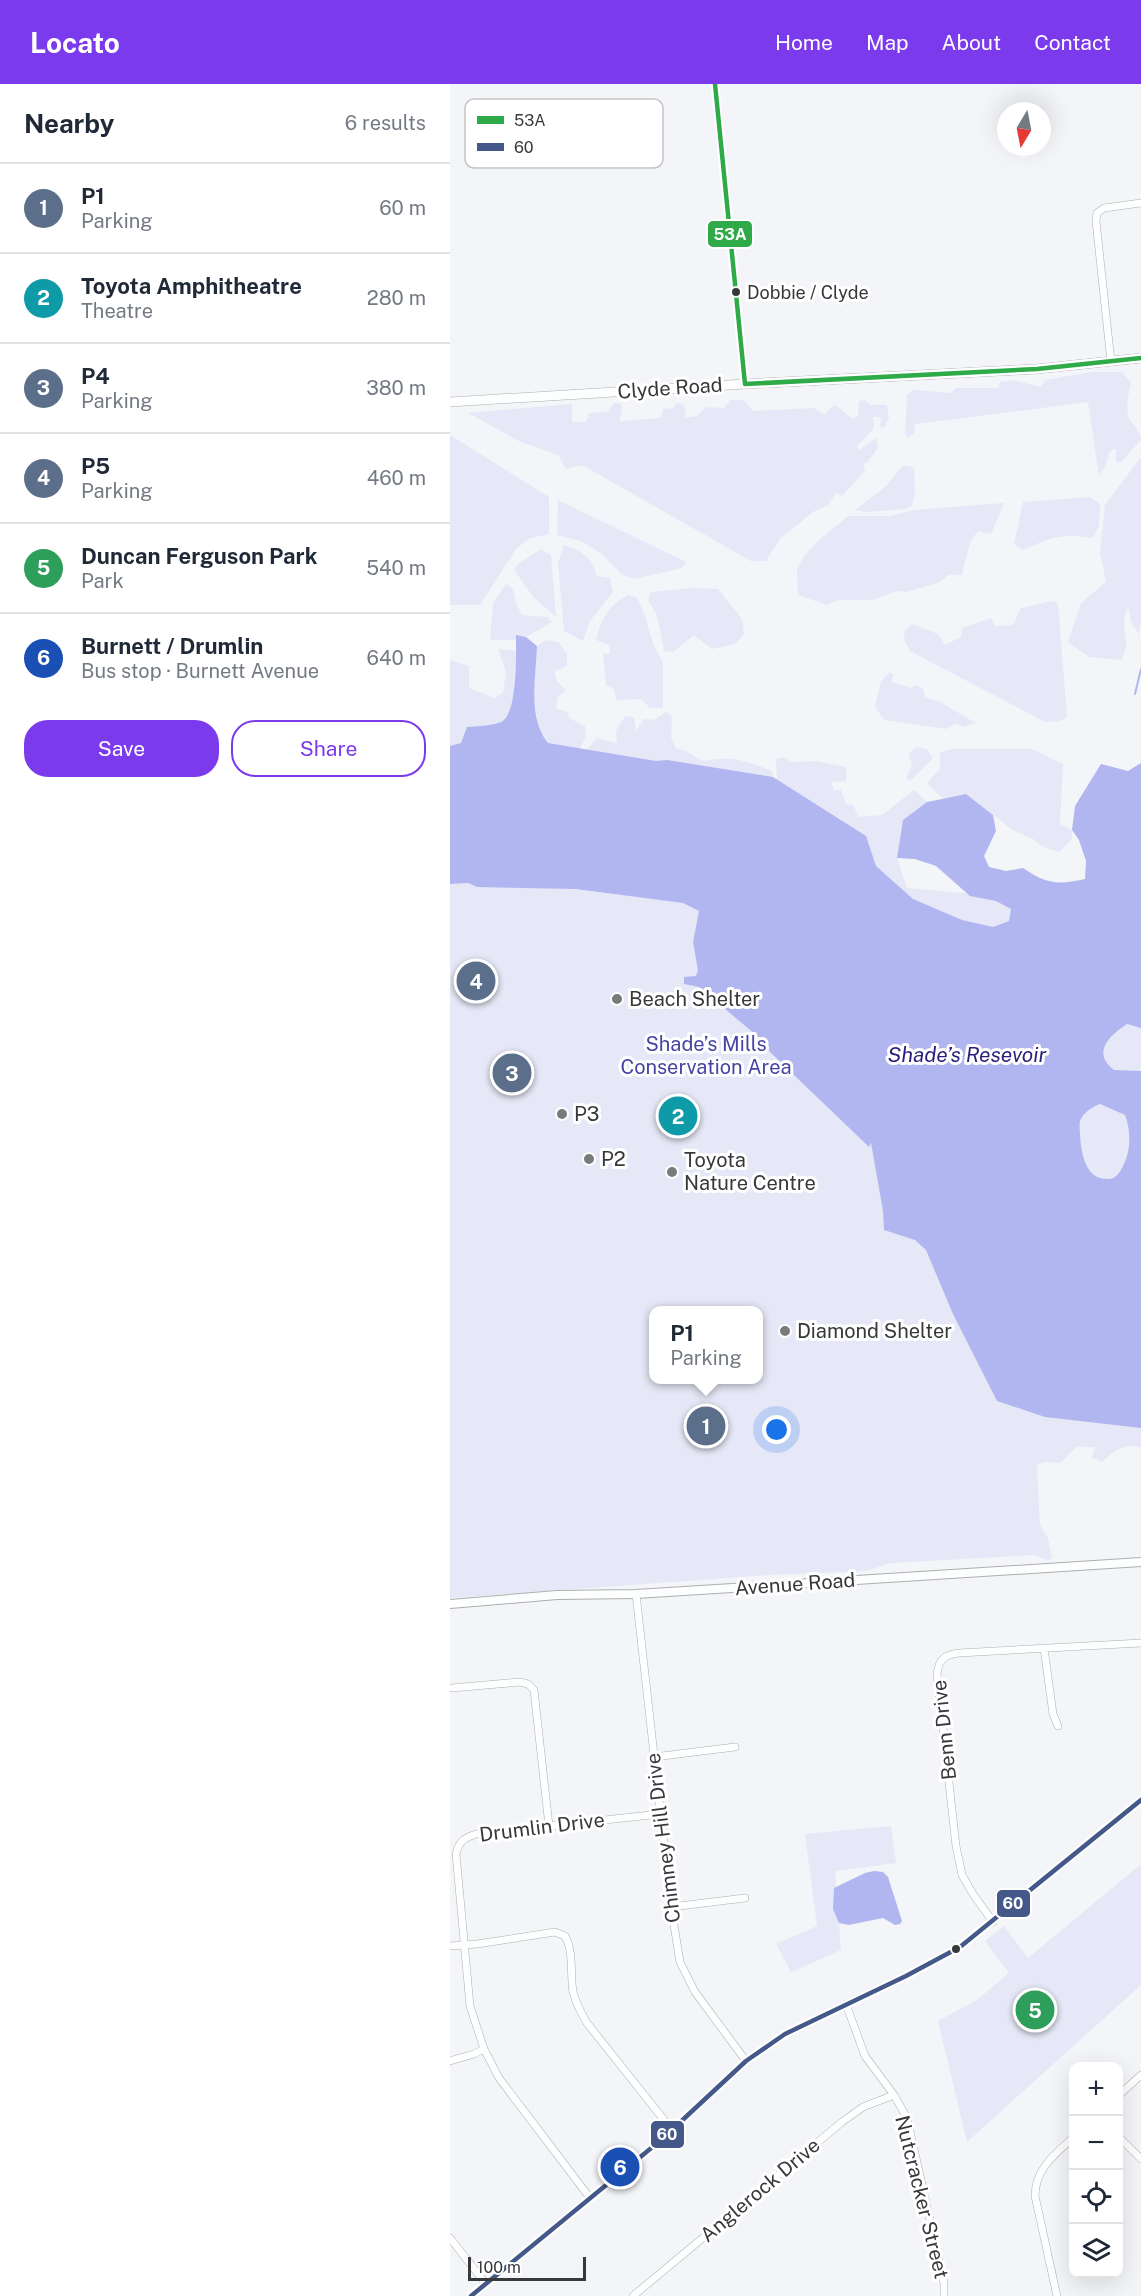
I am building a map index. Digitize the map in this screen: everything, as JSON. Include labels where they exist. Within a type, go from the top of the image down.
[{"type":"main road","name":"Clyde Road","points":[[450,402],[1003,371],[1141,358]]},
{"type":"street","points":[[715,84],[745,384]]},
{"type":"street","points":[[1111,362],[1096,222],[1097,213],[1104,208],[1141,203]]},
{"type":"street","name":"Avenue Road","points":[[450,1604],[557,1595],[636,1594],[1141,1562]]},
{"type":"street","name":"Chimney Hill Drive","points":[[636,1594],[676,1945],[686,1977],[746,2061]]},
{"type":"street","name":"Benn Drive","points":[[993,1922],[962,1875],[956,1846],[937,1674],[941,1659],[946,1655],[1141,1643]]},
{"type":"street","points":[[1044,1648],[1053,1714],[1058,1726]]},
{"type":"street","points":[[452,1688],[520,1682],[528,1684],[534,1690],[549,1827]]},
{"type":"street","points":[[654,1757],[735,1747]]},
{"type":"street","points":[[471,2296],[672,2130],[746,2061],[785,2034],[906,1976],[960,1947],[1141,1800]]},
{"type":"street","name":"Drumlin Drive","points":[[590,2198],[499,2078],[484,2049],[470,2006],[456,1854],[458,1844],[465,1837],[476,1834],[660,1814]]},
{"type":"street","points":[[671,1907],[745,1898]]},
{"type":"street","points":[[450,1946],[555,1932],[565,1936],[568,1943],[573,1991],[579,2008],[587,2022],[672,2130]]},
{"type":"street","name":"Nutcracker Street","points":[[846,2004],[865,2056],[894,2095],[907,2118],[944,2283],[944,2296]]},
{"type":"street","points":[[450,2061],[484,2049]]},
{"type":"street","points":[[1123,2092],[1141,2074]]},
{"type":"street","name":"Anglerock Drive","points":[[633,2296],[842,2122],[863,2107],[894,2095]]},
{"type":"street","points":[[1123,2140],[1141,2159]]},
{"type":"street","points":[[1057,2296],[1035,2188],[1043,2167],[1069,2142]]},
{"type":"street","points":[[450,2238],[486,2284]]},
{"type":"green space","points":[[1092,372],[1122,372],[1131,383],[1127,410],[1129,418],[1140,433],[1141,440],[1121,462],[1116,462],[1116,449],[1110,451],[1105,467],[1099,476],[1088,402],[915,424],[914,434],[907,438],[905,433],[907,395],[914,390],[951,393],[956,388],[998,388],[1000,382],[1013,380],[1041,387],[1045,380]]},
{"type":"green space","points":[[730,400],[744,400],[753,411],[815,408],[825,414],[836,405],[852,419],[858,416],[859,401],[865,400],[871,405],[887,405],[889,418],[884,428],[880,427],[881,417],[873,417],[874,428],[857,446],[859,450],[876,438],[878,448],[867,463],[863,463],[865,471],[842,496],[836,493],[828,505],[813,512],[780,539],[766,561],[751,561],[582,465],[566,469],[558,455],[521,442],[468,413],[572,404],[572,422],[586,422],[589,413],[607,412],[614,403],[622,404],[620,421],[661,418],[663,409],[674,408],[676,403],[683,404],[686,410],[684,418],[697,416],[707,407],[724,408]]},
{"type":"green space","points":[[450,435],[549,497],[549,534],[530,538],[516,549],[480,605],[450,605]]},
{"type":"green space","points":[[1141,457],[1141,623],[1139,634],[1132,624],[1128,607],[1124,622],[1126,646],[1121,660],[1089,657],[1068,642],[1081,603],[1106,582],[1100,552],[1105,505]]},
{"type":"green space","points":[[902,466],[914,469],[915,492],[912,506],[906,509],[866,512],[855,510],[886,486]]},
{"type":"green space","points":[[1090,497],[1100,504],[1099,527],[1092,538],[1057,537],[1023,550],[1014,544],[1023,502]]},
{"type":"green space","points":[[558,500],[686,562],[682,568],[635,579],[621,574],[602,554],[581,541],[557,535]]},
{"type":"green space","points":[[1004,503],[991,534],[978,531],[970,542],[962,575],[948,575],[940,582],[907,592],[896,591],[873,600],[838,600],[827,605],[798,595],[797,569],[805,555],[848,516],[890,516],[914,510]]},
{"type":"green space","points":[[564,545],[586,556],[593,564],[596,576],[610,578],[613,592],[590,621],[583,641],[564,631],[558,563]]},
{"type":"green space","points":[[541,549],[551,555],[556,617],[534,598],[514,570],[517,565]]},
{"type":"green space","points":[[506,584],[513,589],[522,615],[548,617],[552,622],[526,637],[516,635],[516,640],[490,640],[493,603]]},
{"type":"green space","points":[[693,588],[718,589],[742,619],[744,634],[735,644],[712,649],[694,635],[673,652],[664,651],[657,616],[648,600],[651,592]]},
{"type":"green space","points":[[628,595],[636,597],[655,647],[663,661],[663,708],[650,708],[641,699],[616,700],[614,689],[606,685],[603,653],[610,654],[610,645],[596,640],[607,613]]},
{"type":"green space","points":[[1052,601],[1058,603],[1067,716],[1061,721],[1045,722],[910,651],[904,640],[905,630],[912,624],[938,634],[945,645],[961,637],[962,628],[991,618],[995,626],[1013,625],[1021,608]]},
{"type":"green space","name":"Shade’s Mills Conservation Area","points":[[546,640],[558,642],[567,653],[567,666],[554,671],[557,681],[566,690],[557,698],[556,708],[568,712],[569,718],[585,726],[586,738],[579,749],[586,750],[597,738],[617,743],[616,731],[625,716],[634,718],[636,731],[644,719],[654,720],[666,712],[672,716],[671,737],[676,748],[703,761],[730,759],[746,762],[772,771],[773,777],[777,779],[776,759],[783,757],[792,762],[816,761],[846,767],[846,781],[831,782],[834,790],[841,790],[846,804],[853,805],[859,817],[882,815],[914,790],[927,802],[903,820],[897,858],[907,888],[1073,903],[1141,768],[1141,1448],[1125,1447],[1115,1451],[1102,1462],[1092,1458],[1095,1447],[1077,1447],[1060,1463],[1045,1462],[1037,1465],[1040,1525],[1048,1538],[1052,1557],[1048,1561],[1035,1555],[891,1563],[866,1571],[771,1575],[450,1598],[450,660],[469,666],[469,688],[494,698],[503,693],[506,672],[498,649],[516,651],[514,690],[505,718],[493,724],[468,727],[548,742],[537,721],[535,683],[537,646]]},
{"type":"green space","points":[[890,672],[894,675],[891,682],[911,688],[916,685],[923,689],[925,697],[940,702],[976,723],[964,727],[955,724],[946,729],[884,720],[875,707],[881,681]]},
{"type":"green space","points":[[917,747],[927,749],[933,758],[910,781],[906,777],[912,766],[909,753]]},
{"type":"green space","points":[[952,749],[1032,749],[1063,764],[1060,824],[1072,830],[1072,839],[1059,852],[1043,847],[1033,839],[1014,831],[966,794],[942,798],[927,783],[940,769],[940,753]]},
{"type":"green space","points":[[891,1826],[896,1863],[835,1871],[841,1950],[791,1972],[776,1944],[817,1926],[805,1834]]},
{"type":"green space","points":[[1141,1864],[1141,1985],[967,2142],[938,2021],[977,2000],[1009,1973],[985,1941],[1004,1926],[1028,1958]]},
{"type":"water","name":"Shade’s Resevoir","points":[[516,635],[526,637],[537,646],[535,709],[541,733],[548,743],[773,777],[866,836],[876,866],[913,899],[962,920],[993,927],[1009,921],[1011,909],[996,901],[970,896],[936,866],[915,859],[897,858],[903,820],[927,802],[966,794],[993,815],[996,831],[984,856],[989,867],[1006,871],[1023,868],[1052,882],[1085,879],[1086,861],[1079,840],[1072,830],[1075,806],[1101,764],[1128,771],[1141,763],[1141,1028],[1127,1024],[1115,1033],[1105,1045],[1104,1057],[1107,1064],[1114,1070],[1141,1071],[1141,1428],[1045,1417],[997,1401],[953,1314],[926,1250],[915,1240],[884,1230],[883,1211],[871,1143],[869,1147],[769,1051],[769,1046],[699,987],[684,984],[684,977],[696,976],[698,970],[693,942],[699,911],[683,903],[576,889],[477,887],[468,883],[450,884],[450,746],[461,743],[467,727],[501,722],[507,717],[511,707],[516,668]],"holes":[[[1100,1104],[1125,1115],[1129,1140],[1126,1158],[1116,1176],[1111,1179],[1100,1178],[1089,1170],[1083,1156],[1080,1134],[1081,1119],[1093,1107]]]},
{"type":"water","points":[[874,1871],[883,1872],[888,1877],[902,1921],[900,1924],[895,1925],[883,1918],[849,1925],[839,1923],[833,1909],[834,1888]]},
{"type":"waterway","points":[[1135,694],[1141,669]]},
{"type":"transit line","name":"53A","points":[[715,84],[745,384]]},
{"type":"transit line","name":"53A","points":[[745,384],[1037,369],[1141,358]]},
{"type":"transit line","name":"60","points":[[471,2296],[661,2140],[746,2061],[785,2034],[906,1976],[960,1947],[1141,1800]]},
{"type":"place","name":"Dobbie / Clyde","points":[[736,292]]},
{"type":"place","name":"P5","points":[[476,981]]},
{"type":"place","name":"Beach Shelter","points":[[617,999]]},
{"type":"place","name":"P4","points":[[512,1073]]},
{"type":"place","name":"P3","points":[[562,1114]]},
{"type":"place","name":"Toyota Amphitheatre","points":[[678,1116]]},
{"type":"place","name":"P2","points":[[589,1159]]},
{"type":"place","name":"Toyota Nature Centre","points":[[672,1172]]},
{"type":"place","name":"Diamond Shelter","points":[[785,1331]]},
{"type":"place","name":"P1","points":[[706,1426]]},
{"type":"place","name":"Duncan Ferguson Park","points":[[1035,2010]]},
{"type":"place","name":"Burnett / Drumlin","points":[[620,2167]]}]
